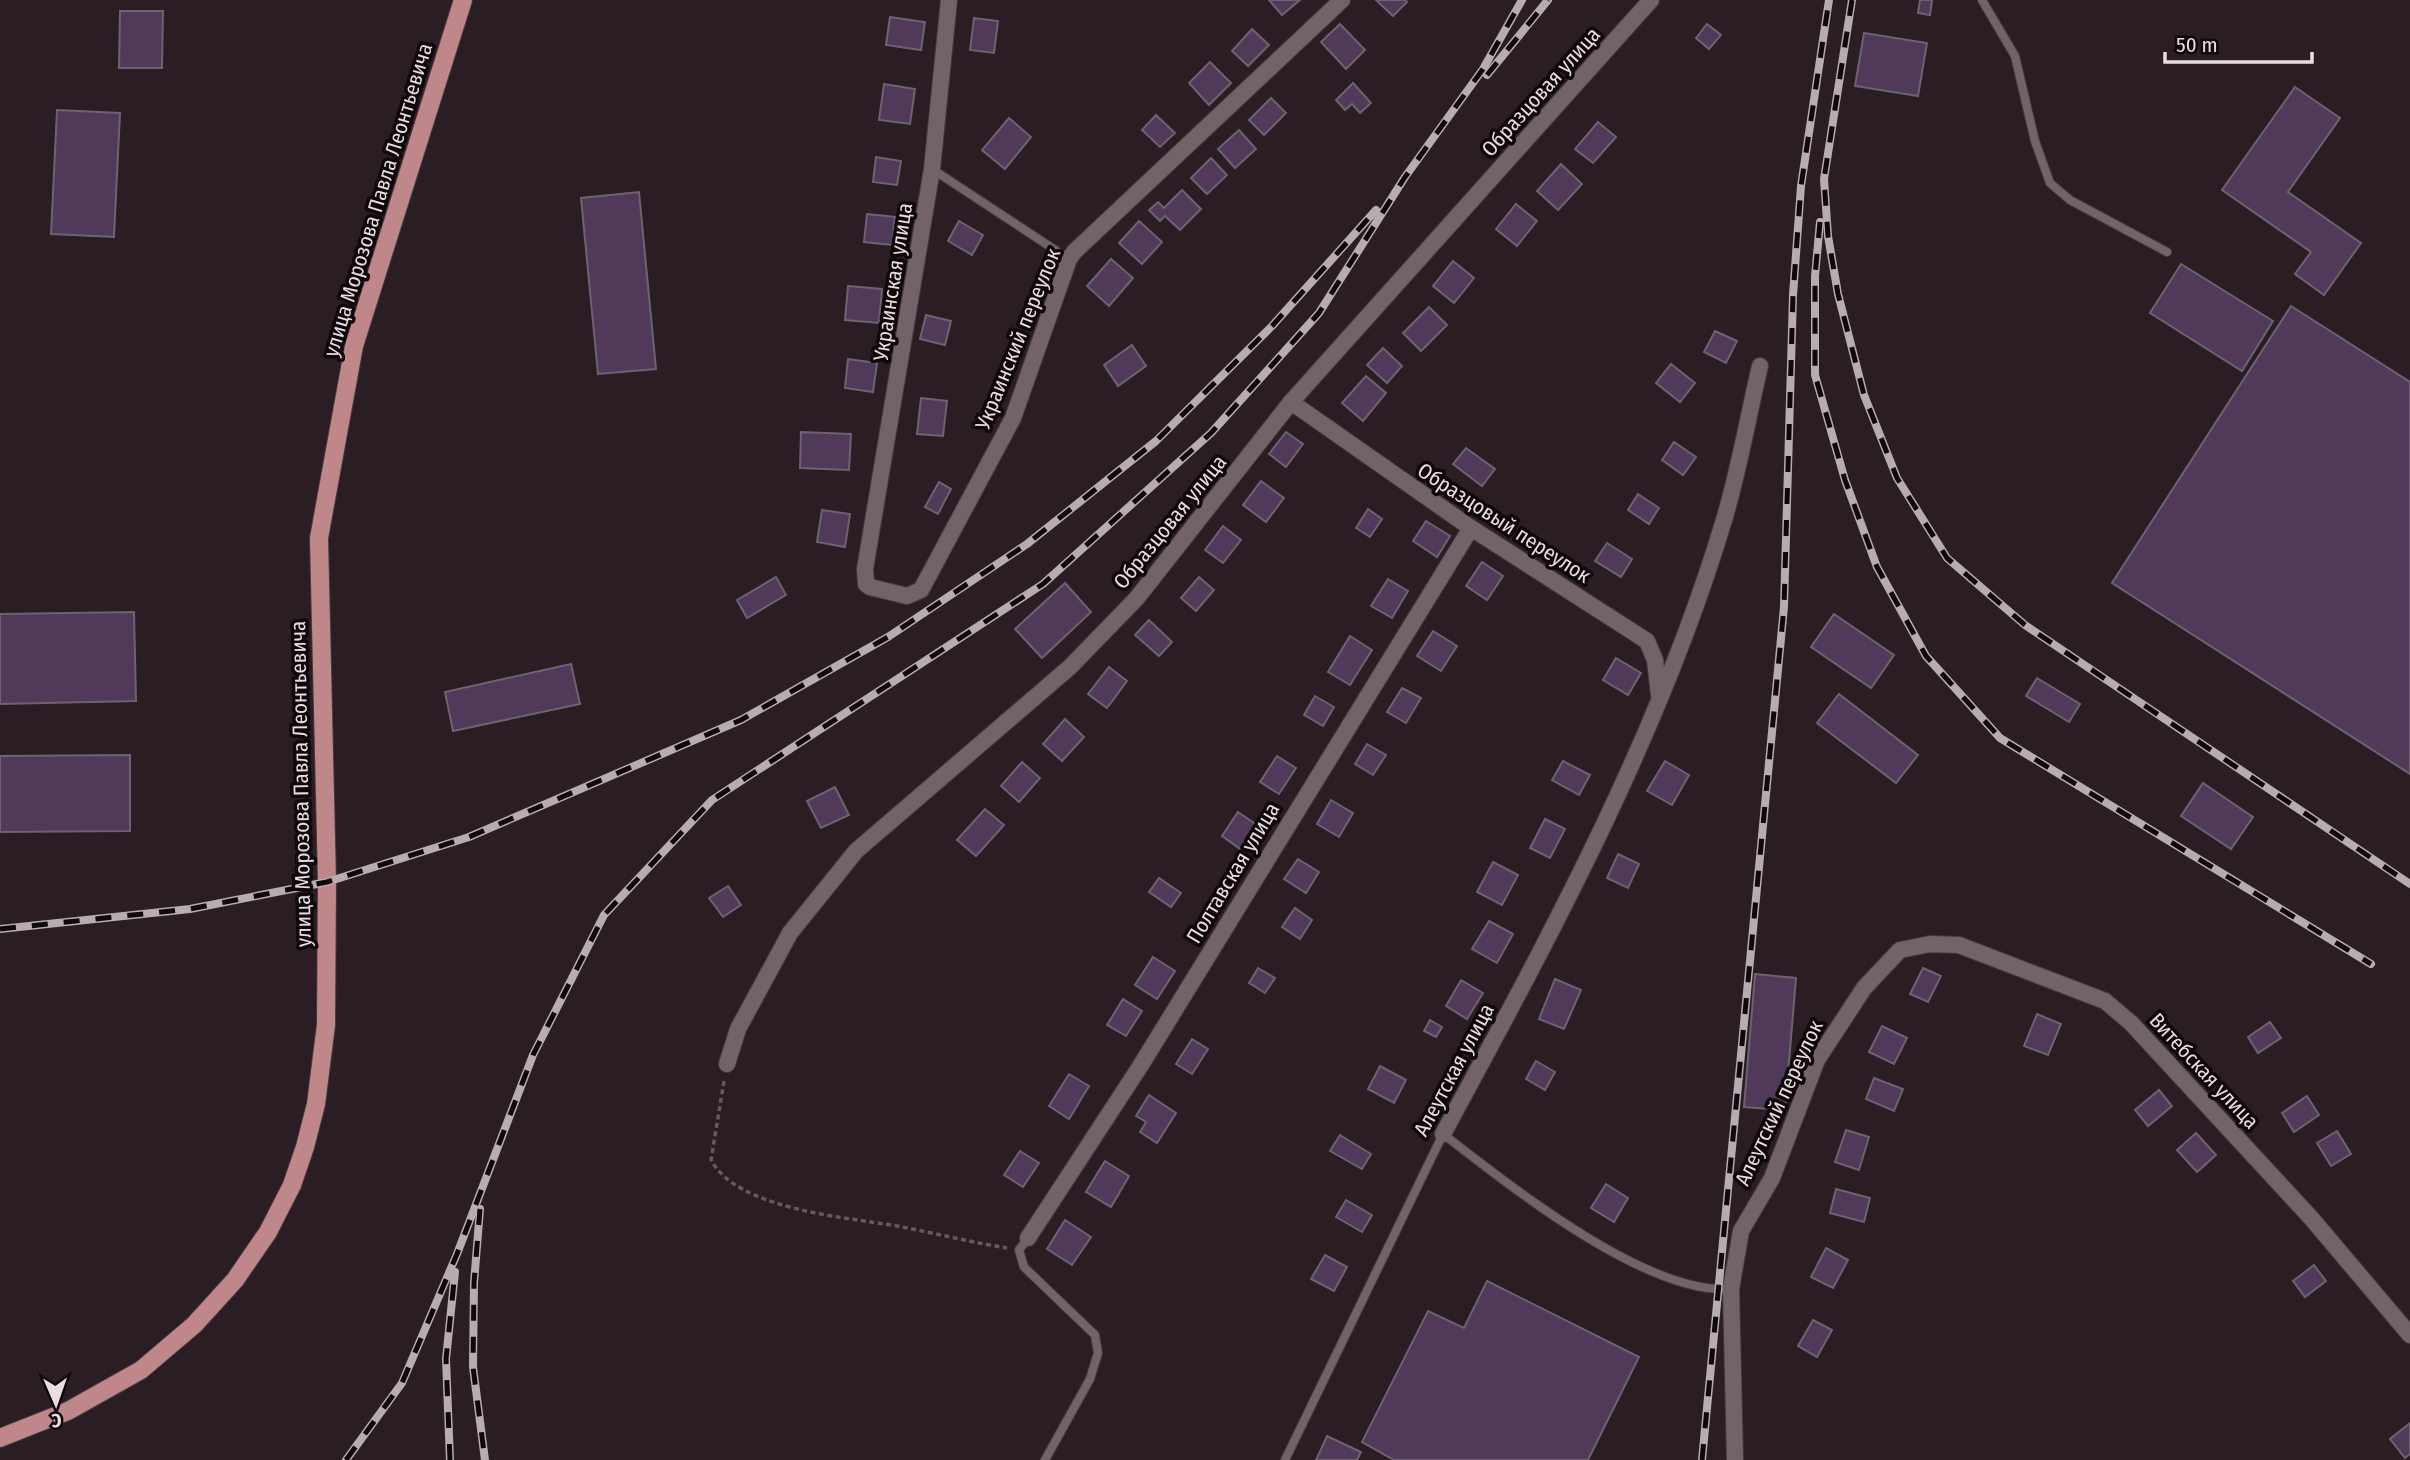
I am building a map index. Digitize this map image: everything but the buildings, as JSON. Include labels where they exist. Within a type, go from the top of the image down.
[{"type":"main road","name":"улица Морозова Павла Леонтьевича","points":[[0,1438],[68,1410],[141,1370],[194,1325],[235,1280],[268,1232],[292,1185],[305,1147],[316,1104],[326,1025],[327,882],[319,538],[354,346],[463,0]]},
{"type":"street","name":"Украинская улица","points":[[865,569],[932,169],[949,0]]},
{"type":"street","name":"Украинский переулок","points":[[865,569],[866,584],[870,587],[907,596],[921,590],[1013,418],[1069,259],[1082,241],[1342,0]]},
{"type":"street","name":"Образцовая улица","points":[[727,1063],[738,1029],[789,933],[856,851],[1070,667],[1137,598],[1291,402],[1651,0]]},
{"type":"street","name":"Алеутская улица","points":[[1443,1134],[1564,909],[1660,699],[1724,519],[1760,366]]},
{"type":"street","name":"Образцовый переулок","points":[[1291,402],[1471,528],[1647,641],[1655,660],[1660,699]]},
{"type":"street","name":"Полтавская улица","points":[[1024,1244],[1141,1065],[1471,528]]},
{"type":"street","name":"Витебская улица","points":[[1900,950],[1930,944],[1959,945],[2105,1001],[2132,1023],[2312,1219],[2410,1335]]},
{"type":"street","name":"Алеутский переулок","points":[[1735,1460],[1731,1289],[1741,1231],[1772,1178],[1817,1060],[1864,988],[1900,950]]},
{"type":"lane","points":[[1982,0],[2015,56],[2035,141],[2050,183],[2070,200],[2167,252]]},
{"type":"lane","points":[[932,169],[1069,259]]},
{"type":"lane","points":[[1443,1134],[1549,1214],[1631,1261],[1687,1286],[1731,1289]]},
{"type":"lane","name":"Алеутская улица","points":[[1285,1460],[1443,1134]]},
{"type":"lane","points":[[1024,1244],[1024,1267],[1095,1335],[1098,1353],[1090,1379],[1045,1460]]},
{"type":"path","points":[[727,1063],[711,1150],[711,1160],[720,1173],[761,1196],[802,1212],[857,1218],[952,1240],[1024,1244]]},
{"type":"railway","points":[[346,1460],[402,1383],[457,1254],[533,1055],[604,915],[712,800],[1043,584],[1211,433],[1319,313],[1405,177],[1483,69],[1522,0]]},
{"type":"railway","points":[[1487,75],[1548,0]]},
{"type":"railway","points":[[1702,1460],[1784,607],[1793,295],[1801,186],[1829,0]]},
{"type":"railway","points":[[1852,0],[1824,179],[1828,236],[1838,294],[1864,395],[1897,478],[1947,558],[2025,625],[2410,884]]},
{"type":"railway","points":[[0,929],[190,909],[327,882],[469,837],[741,720],[888,637],[1027,544],[1156,441],[1272,326],[1376,210]]},
{"type":"railway","points":[[1820,222],[1815,276],[1815,375],[1845,480],[1877,567],[1926,656],[2000,738],[2371,964]]},
{"type":"railway","points":[[480,1209],[474,1283],[473,1367],[485,1460]]},
{"type":"railway","points":[[450,1460],[446,1359],[455,1272]]}]
